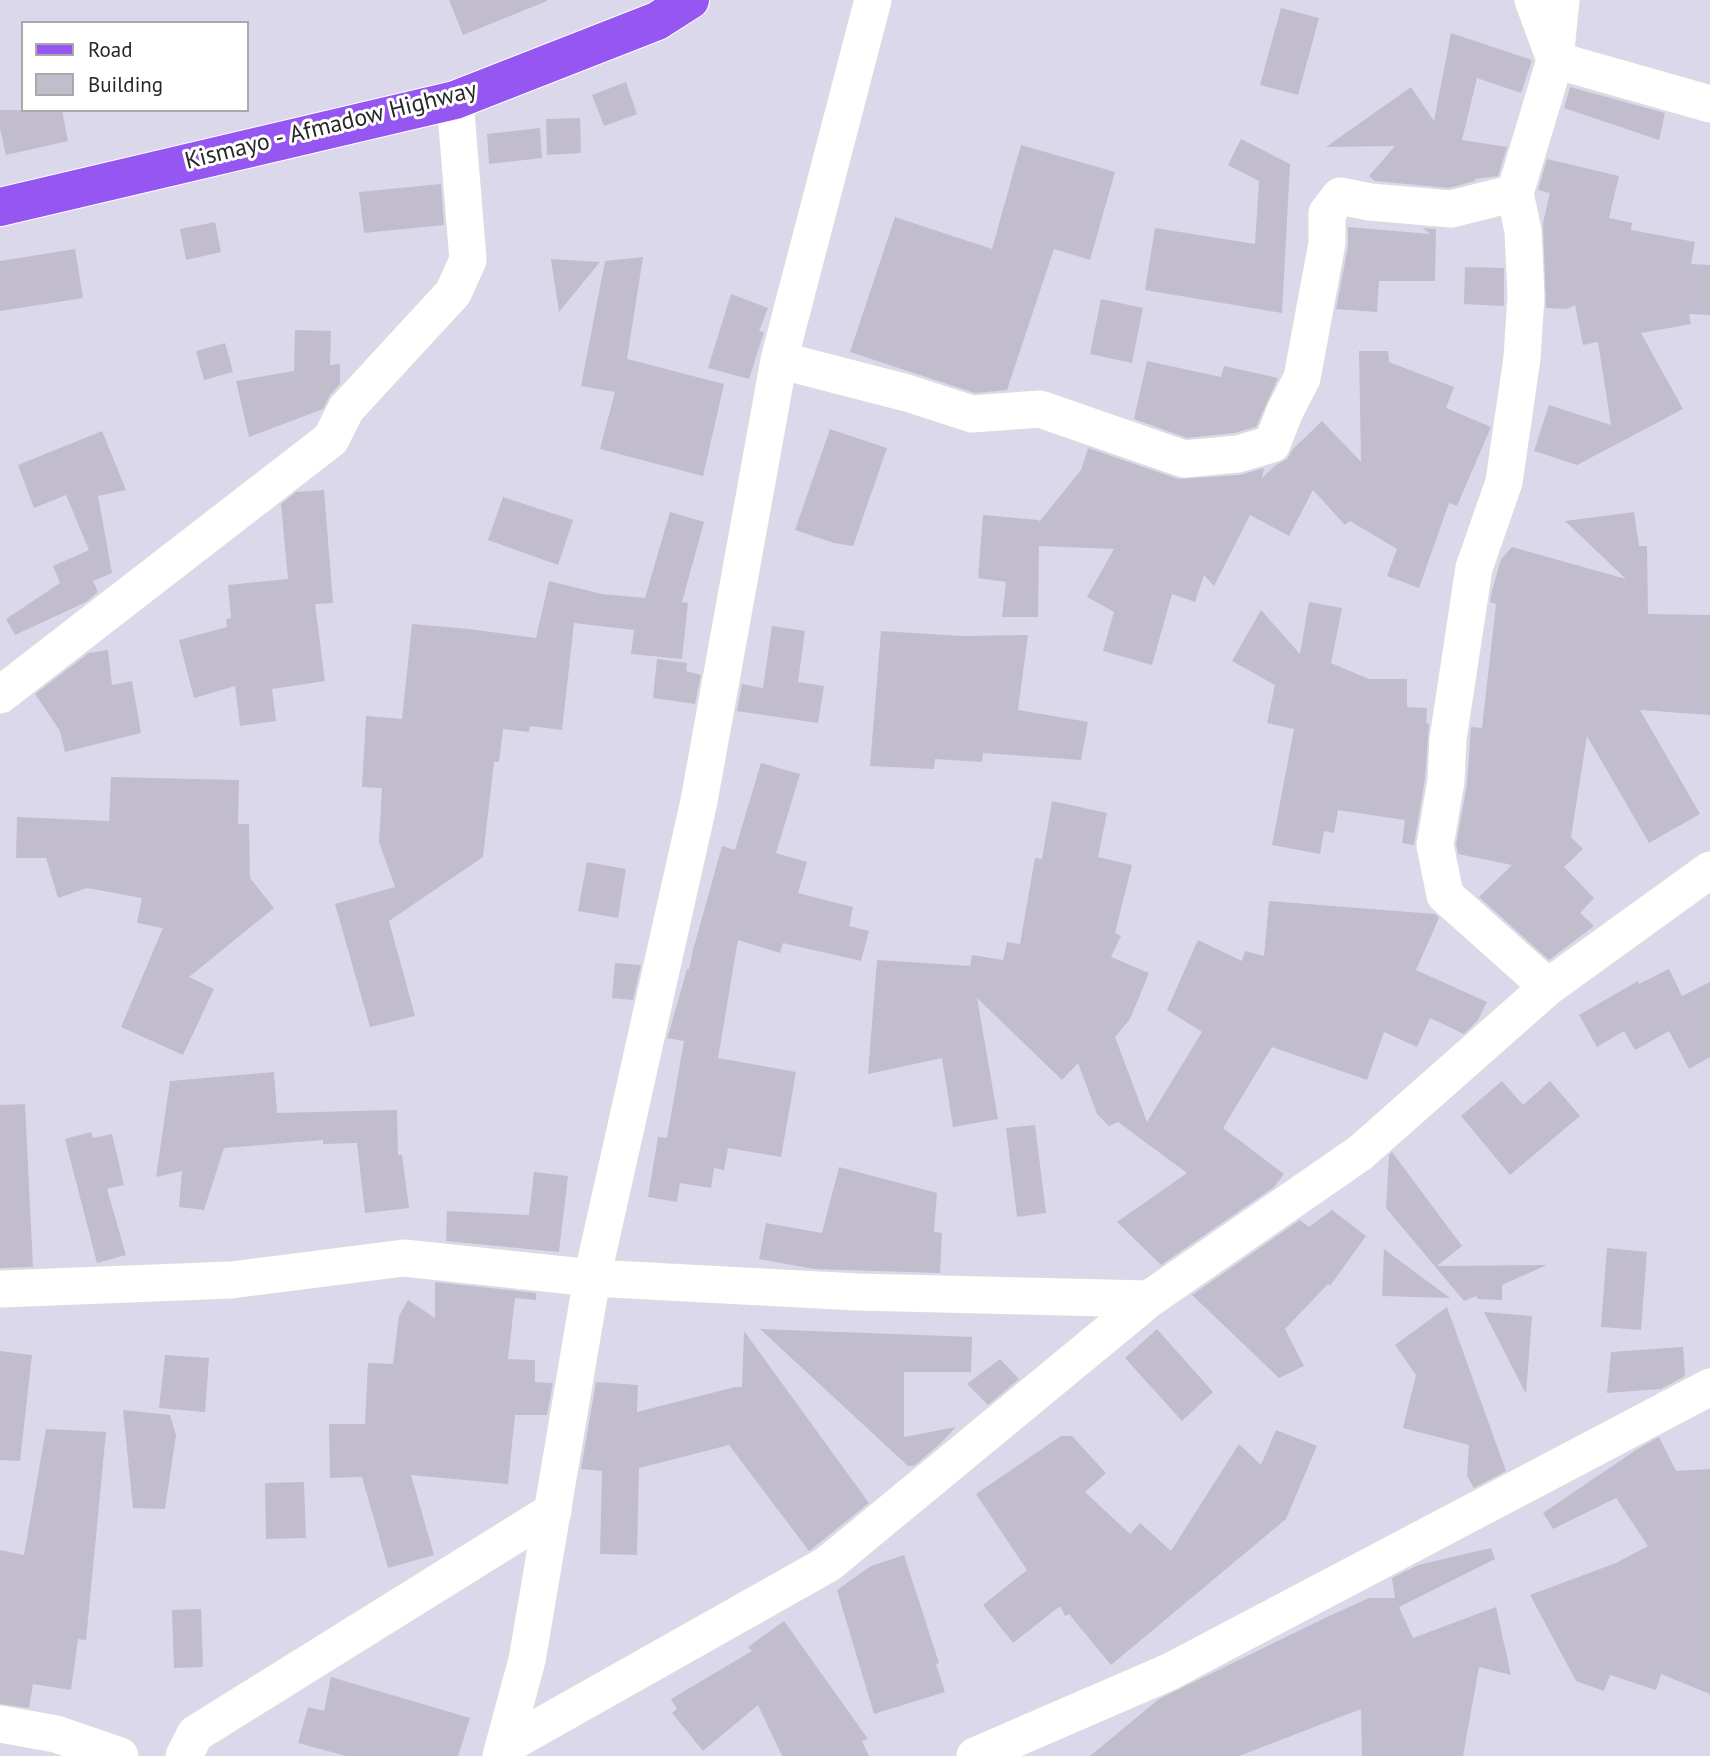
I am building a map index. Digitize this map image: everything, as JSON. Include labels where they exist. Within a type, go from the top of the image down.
[{"type":"main road","name":"Kismayo - Afmadow Highway","points":[[0,207],[455,100],[657,21],[690,0]]},
{"type":"street","points":[[503,1751],[527,1660],[592,1278],[699,801],[779,360],[873,0]]},
{"type":"street","points":[[1533,0],[1556,60]]},
{"type":"street","points":[[1548,987],[1445,895],[1435,845],[1474,568],[1504,482],[1522,358],[1525,270],[1523,231],[1515,193],[1556,60],[1561,0]]},
{"type":"street","points":[[1556,60],[1710,104]]},
{"type":"street","points":[[0,695],[331,439],[346,409],[453,293],[468,260],[455,100]]},
{"type":"street","points":[[779,360],[907,393],[972,414],[1040,409],[1184,459],[1238,454],[1272,444],[1302,378],[1327,243],[1327,213],[1340,195],[1370,202],[1451,209],[1515,193]]},
{"type":"street","points":[[503,1751],[828,1564],[1149,1299],[1360,1153],[1548,987],[1710,870]]},
{"type":"street","points":[[0,1289],[231,1280],[404,1258],[592,1278],[857,1292],[1149,1299]]},
{"type":"street","points":[[975,1756],[1169,1672],[1710,1387]]},
{"type":"street","points":[[184,1756],[195,1734],[553,1511]]},
{"type":"street","points":[[0,1724],[56,1734],[120,1756]]},
{"type":"building","points":[[449,0],[547,0],[547,1],[463,35]]},
{"type":"building","points":[[1281,8],[1319,18],[1298,95],[1260,85]]},
{"type":"building","points":[[1451,33],[1532,60],[1521,93],[1477,78],[1462,140],[1507,147],[1498,176],[1475,179],[1449,188],[1375,181],[1369,176],[1395,146],[1326,147],[1411,87],[1434,121]]},
{"type":"building","points":[[626,82],[637,114],[604,126],[592,95]]},
{"type":"building","points":[[1570,87],[1665,113],[1659,140],[1564,108]]},
{"type":"building","points":[[0,110],[62,112],[68,141],[6,155],[0,129]]},
{"type":"building","points":[[580,118],[581,153],[547,155],[546,119]]},
{"type":"building","points":[[540,128],[542,158],[489,164],[487,134]]},
{"type":"building","points":[[1241,139],[1290,164],[1282,313],[1145,290],[1155,228],[1255,244],[1259,181],[1228,165]]},
{"type":"building","points":[[1021,145],[1115,172],[1090,260],[1054,249],[1007,390],[975,393],[850,352],[895,217],[992,249]]},
{"type":"building","points":[[1547,159],[1619,176],[1609,218],[1632,223],[1631,230],[1695,242],[1691,264],[1710,265],[1710,315],[1689,314],[1691,324],[1641,333],[1683,409],[1577,465],[1534,451],[1549,405],[1611,425],[1598,342],[1583,345],[1575,305],[1567,309],[1546,308],[1543,223],[1550,193],[1538,190]]},
{"type":"building","points":[[441,184],[444,225],[364,233],[359,192]]},
{"type":"building","points":[[215,222],[221,252],[186,260],[180,229]]},
{"type":"building","points":[[1348,227],[1430,234],[1423,228],[1436,229],[1435,281],[1379,281],[1377,312],[1336,309],[1348,247]]},
{"type":"building","points":[[75,249],[83,298],[0,311],[0,261]]},
{"type":"building","points":[[643,257],[627,359],[724,384],[703,476],[600,449],[615,392],[581,386],[605,261]]},
{"type":"building","points":[[551,259],[600,262],[559,312]]},
{"type":"building","points":[[1465,267],[1504,268],[1504,306],[1464,304]]},
{"type":"building","points":[[731,294],[768,308],[759,331],[764,332],[749,379],[708,368]]},
{"type":"building","points":[[1101,299],[1143,308],[1132,363],[1090,354]]},
{"type":"building","points":[[295,330],[331,331],[330,365],[340,364],[340,384],[323,409],[249,437],[236,381],[294,371]]},
{"type":"building","points":[[225,343],[233,372],[204,380],[196,351]]},
{"type":"building","points":[[1359,351],[1388,351],[1389,362],[1454,387],[1446,408],[1491,427],[1457,506],[1449,503],[1419,588],[1387,576],[1397,549],[1350,521],[1345,525],[1313,490],[1289,536],[1250,515],[1214,586],[1204,575],[1195,602],[1172,594],[1152,665],[1103,651],[1114,612],[1087,597],[1114,549],[1039,546],[1038,617],[1002,617],[1006,582],[978,578],[983,515],[1039,522],[1081,470],[1088,448],[1178,479],[1240,475],[1264,468],[1262,478],[1287,459],[1293,449],[1322,421],[1361,462]]},
{"type":"building","points":[[1147,361],[1221,377],[1224,366],[1278,378],[1256,427],[1234,433],[1187,438],[1134,419]]},
{"type":"building","points":[[830,429],[887,448],[853,546],[834,543],[795,530]]},
{"type":"building","points":[[102,431],[126,490],[98,496],[112,573],[93,581],[98,592],[86,602],[15,635],[6,619],[60,583],[53,566],[89,550],[66,495],[34,508],[18,465]]},
{"type":"building","points":[[324,490],[333,603],[315,604],[325,681],[272,689],[276,721],[240,726],[235,686],[194,698],[179,640],[227,627],[226,619],[231,618],[228,585],[288,579],[281,504],[296,492]]},
{"type":"building","points":[[503,497],[573,520],[558,565],[488,540]]},
{"type":"building","points":[[670,512],[704,522],[682,602],[688,603],[682,659],[631,654],[634,630],[574,623],[562,730],[530,726],[529,732],[503,729],[499,762],[494,762],[483,857],[389,921],[415,1016],[370,1027],[335,904],[395,887],[379,842],[382,788],[362,787],[366,716],[402,719],[412,624],[536,638],[549,581],[602,594],[645,598]]},
{"type":"building","points":[[1634,512],[1639,546],[1647,546],[1648,614],[1710,615],[1710,715],[1640,710],[1700,814],[1649,843],[1587,736],[1571,837],[1583,849],[1564,867],[1594,898],[1580,913],[1594,926],[1549,960],[1479,897],[1512,865],[1458,854],[1456,845],[1467,784],[1471,727],[1482,728],[1496,604],[1490,602],[1492,591],[1501,559],[1512,547],[1626,579],[1565,521]]},
{"type":"building","points":[[1309,602],[1342,608],[1331,663],[1369,679],[1407,679],[1407,707],[1427,708],[1426,723],[1429,724],[1425,779],[1414,845],[1402,843],[1405,820],[1338,810],[1334,833],[1324,831],[1320,854],[1272,845],[1294,729],[1267,723],[1275,685],[1232,661],[1261,610],[1300,654]]},
{"type":"building","points":[[772,626],[805,631],[798,682],[824,686],[818,723],[737,711],[742,684],[763,688]]},
{"type":"building","points":[[881,631],[962,636],[1028,635],[1018,710],[1088,722],[1081,760],[983,753],[982,762],[935,759],[934,769],[870,766]]},
{"type":"building","points":[[108,650],[112,685],[132,681],[141,733],[65,752],[60,731],[35,694],[89,653]]},
{"type":"building","points":[[657,659],[687,663],[686,671],[701,675],[695,704],[653,698]]},
{"type":"building","points":[[761,763],[800,774],[776,853],[807,862],[798,893],[853,907],[849,926],[869,931],[861,961],[783,943],[780,953],[738,940],[718,1058],[796,1072],[781,1157],[728,1148],[724,1170],[714,1168],[711,1188],[680,1183],[677,1202],[648,1197],[658,1137],[667,1138],[684,1041],[667,1038],[689,969],[722,846],[735,850]]},
{"type":"building","points":[[111,777],[239,780],[238,824],[249,824],[250,878],[274,908],[189,977],[214,989],[183,1055],[121,1027],[163,928],[137,923],[142,898],[87,888],[58,898],[46,858],[16,858],[17,817],[109,821]]},
{"type":"building","points":[[1052,801],[1107,813],[1098,857],[1132,865],[1115,933],[1121,936],[1111,957],[1149,973],[1130,1019],[1115,1037],[1147,1122],[1202,1032],[1167,1010],[1198,940],[1242,961],[1245,951],[1264,956],[1269,901],[1435,914],[1439,918],[1416,970],[1487,1002],[1478,1020],[1464,1034],[1430,1018],[1417,1047],[1384,1032],[1367,1080],[1272,1047],[1223,1128],[1284,1174],[1274,1187],[1161,1265],[1117,1222],[1187,1173],[1118,1122],[1109,1126],[1097,1114],[1078,1063],[1062,1080],[977,998],[998,1119],[953,1127],[942,1058],[868,1074],[877,960],[970,966],[972,955],[1003,960],[1007,942],[1020,944],[1035,858],[1042,859]]},
{"type":"building","points":[[587,862],[626,869],[618,918],[578,911]]},
{"type":"building","points":[[615,963],[641,965],[633,1000],[612,998]]},
{"type":"building","points":[[1669,969],[1682,996],[1710,982],[1710,1057],[1689,1069],[1669,1031],[1635,1050],[1624,1031],[1597,1047],[1579,1015],[1638,981],[1639,984]]},
{"type":"building","points":[[274,1072],[277,1113],[397,1110],[398,1155],[402,1155],[409,1208],[365,1213],[357,1143],[323,1144],[323,1140],[224,1148],[204,1210],[179,1207],[182,1171],[156,1177],[170,1081]]},
{"type":"building","points":[[1502,1081],[1523,1105],[1550,1081],[1580,1116],[1510,1175],[1461,1116]]},
{"type":"building","points":[[25,1104],[33,1267],[0,1268],[0,1105]]},
{"type":"building","points":[[1035,1125],[1046,1213],[1017,1217],[1006,1128]]},
{"type":"building","points":[[91,1132],[93,1138],[112,1134],[124,1185],[107,1189],[126,1255],[97,1263],[65,1139]]},
{"type":"building","points":[[1392,1152],[1462,1246],[1437,1266],[1547,1265],[1502,1285],[1502,1300],[1478,1299],[1476,1296],[1464,1301],[1386,1208],[1389,1155]]},
{"type":"building","points":[[839,1167],[937,1193],[934,1232],[942,1233],[940,1273],[814,1269],[759,1259],[766,1223],[822,1233]]},
{"type":"building","points":[[534,1172],[568,1176],[559,1252],[446,1241],[447,1211],[529,1215]]},
{"type":"building","points":[[1332,1210],[1366,1236],[1330,1286],[1328,1284],[1285,1329],[1304,1366],[1279,1378],[1192,1295],[1300,1220],[1309,1227]]},
{"type":"building","points":[[1607,1248],[1647,1252],[1641,1330],[1601,1327]]},
{"type":"building","points":[[1384,1249],[1423,1278],[1450,1298],[1382,1296]]},
{"type":"building","points":[[435,1282],[536,1293],[536,1300],[515,1298],[508,1359],[535,1360],[535,1382],[553,1383],[547,1415],[515,1415],[508,1484],[411,1475],[434,1555],[388,1568],[362,1477],[330,1478],[329,1424],[365,1424],[368,1363],[393,1364],[399,1316],[408,1300],[435,1318]]},
{"type":"building","points":[[1447,1307],[1506,1471],[1474,1488],[1467,1476],[1469,1445],[1403,1428],[1416,1375],[1395,1345]]},
{"type":"building","points":[[1484,1312],[1532,1316],[1526,1394]]},
{"type":"building","points":[[760,1329],[972,1337],[971,1372],[904,1372],[904,1437],[956,1427],[914,1466],[908,1466]]},
{"type":"building","points":[[1157,1329],[1213,1392],[1182,1421],[1125,1358]]},
{"type":"building","points":[[744,1331],[869,1503],[809,1551],[729,1445],[639,1468],[637,1555],[600,1554],[602,1471],[581,1469],[596,1382],[638,1385],[637,1412],[742,1387]]},
{"type":"building","points":[[1683,1347],[1685,1376],[1661,1389],[1607,1393],[1611,1352]]},
{"type":"building","points":[[0,1351],[32,1355],[20,1461],[0,1460]]},
{"type":"building","points":[[165,1355],[209,1358],[205,1412],[159,1408]]},
{"type":"building","points":[[1000,1359],[1019,1379],[988,1405],[967,1384]]},
{"type":"building","points":[[123,1410],[170,1415],[176,1435],[165,1509],[133,1508]]},
{"type":"building","points":[[46,1429],[106,1432],[86,1640],[78,1639],[71,1690],[33,1684],[29,1708],[0,1704],[0,1550],[24,1555]]},
{"type":"building","points":[[1276,1430],[1317,1446],[1286,1519],[1111,1665],[1069,1614],[1065,1616],[1060,1606],[1013,1643],[983,1605],[1027,1570],[976,1494],[1061,1436],[1072,1436],[1106,1473],[1085,1492],[1130,1534],[1140,1523],[1171,1551],[1239,1444],[1261,1465]]},
{"type":"building","points":[[1659,1437],[1676,1471],[1710,1469],[1710,1694],[1661,1674],[1656,1690],[1610,1675],[1604,1691],[1576,1681],[1530,1595],[1616,1563],[1648,1546],[1616,1498],[1553,1529],[1543,1513]]},
{"type":"building","points":[[304,1482],[306,1538],[266,1539],[265,1483]]},
{"type":"building","points":[[1491,1548],[1495,1559],[1399,1607],[1413,1638],[1496,1607],[1511,1675],[1479,1667],[1463,1756],[1362,1756],[1361,1709],[1239,1756],[1090,1756],[1159,1699],[1369,1598],[1395,1598],[1392,1578],[1418,1565]]},
{"type":"building","points":[[904,1555],[939,1663],[936,1664],[945,1692],[874,1714],[837,1590],[871,1566]]},
{"type":"building","points":[[201,1609],[203,1667],[174,1668],[172,1610]]},
{"type":"building","points":[[784,1621],[868,1739],[862,1741],[869,1756],[782,1756],[758,1705],[703,1751],[672,1713],[677,1709],[671,1699],[752,1651],[748,1647]]},
{"type":"building","points":[[331,1677],[470,1718],[458,1756],[346,1756],[298,1743],[308,1707],[324,1711]]}]
